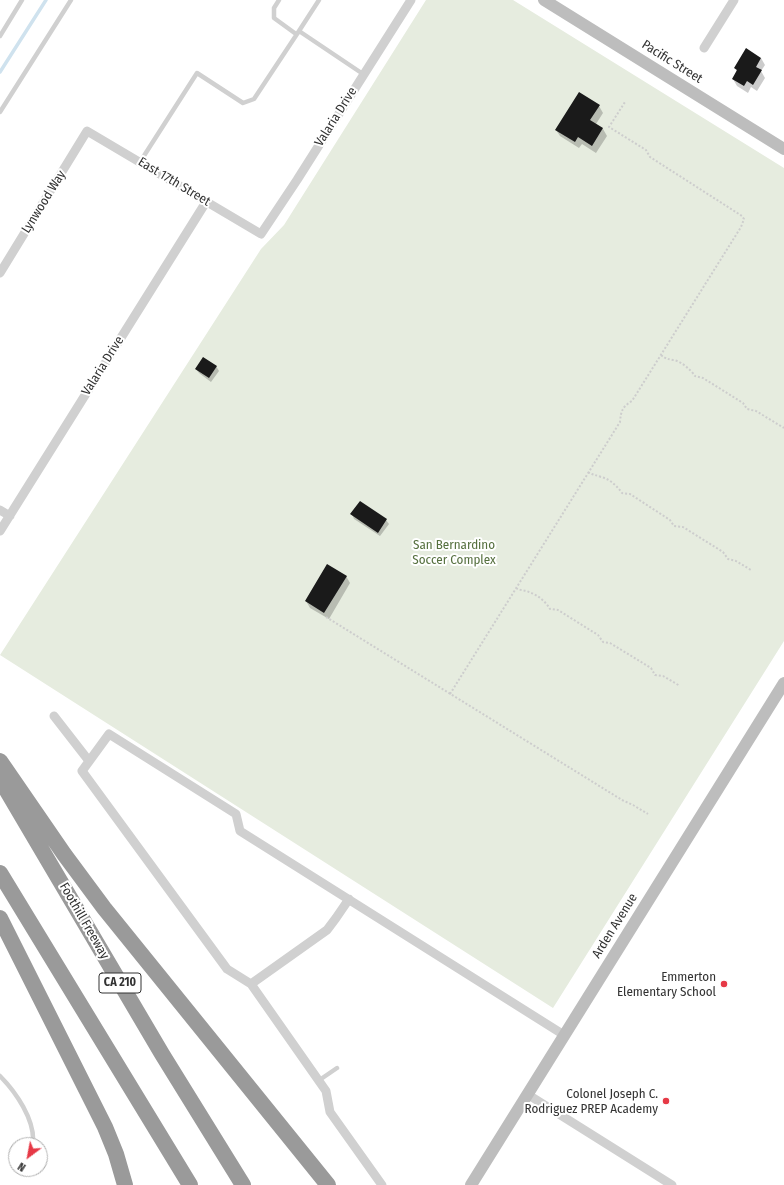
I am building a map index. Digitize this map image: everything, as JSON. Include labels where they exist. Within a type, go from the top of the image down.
[{"type":"highway","points":[[0,761],[64,854],[104,908],[328,1185]]},
{"type":"highway","name":"Foothill Freeway","points":[[0,779],[162,1054],[243,1185]]},
{"type":"highway","points":[[0,873],[190,1185]]},
{"type":"highway","points":[[0,918],[104,1127],[116,1154],[125,1185]]},
{"type":"street","name":"Valaria Drive","points":[[261,234],[411,0]]},
{"type":"street","name":"Pacific Street","points":[[544,0],[784,149]]},
{"type":"street","points":[[704,48],[734,0]]},
{"type":"street","name":"East 17th Street","points":[[87,131],[261,234]]},
{"type":"street","name":"Lynwood Way","points":[[0,273],[87,131]]},
{"type":"street","name":"Valaria Drive","points":[[0,531],[206,202]]},
{"type":"street","points":[[0,510],[10,516]]},
{"type":"street","name":"Arden Avenue","points":[[471,1185],[784,683]]},
{"type":"street","points":[[54,716],[89,761]]},
{"type":"street","points":[[382,1185],[330,1112],[326,1091],[251,984],[227,969],[82,771],[109,734],[236,814],[240,831],[564,1035]]},
{"type":"street","points":[[251,984],[327,930],[349,899]]},
{"type":"street","points":[[527,1094],[672,1185]]},
{"type":"lane","points":[[0,36],[22,0]]},
{"type":"lane","points":[[0,112],[71,0]]},
{"type":"lane","points":[[279,0],[274,8],[274,18],[363,74]]},
{"type":"lane","points":[[140,162],[197,73],[243,104],[254,99],[319,0]]},
{"type":"lane","points":[[318,1081],[337,1068]]},
{"type":"lane","points":[[0,1076],[13,1090],[30,1121],[34,1137]]},
{"type":"path","points":[[450,694],[620,422],[621,412],[624,406],[632,401],[741,227],[744,219],[742,216],[650,157],[646,150],[609,127],[625,102]]},
{"type":"path","points":[[661,355],[668,360],[675,360],[691,370],[695,376],[703,378],[743,403],[747,409],[756,411],[784,428]]},
{"type":"path","points":[[588,472],[594,476],[603,477],[617,486],[622,493],[630,494],[670,520],[674,526],[683,527],[723,552],[728,559],[736,561],[751,570]]},
{"type":"path","points":[[516,588],[530,592],[547,602],[550,609],[558,610],[598,635],[603,642],[610,643],[652,668],[655,675],[663,676],[680,686]]},
{"type":"path","points":[[326,617],[622,800],[648,814]]},
{"type":"green space","name":"San Bernardino Soccer Complex","points":[[426,0],[513,0],[784,168],[784,641],[553,1008],[0,655],[261,249],[284,225]]},
{"type":"building","points":[[746,48],[761,58],[756,67],[762,70],[753,85],[747,81],[744,86],[732,79],[737,70],[734,68]]},
{"type":"building","points":[[579,92],[600,105],[590,120],[603,128],[592,146],[578,137],[575,142],[555,130]]},
{"type":"building","points":[[203,357],[217,366],[209,378],[195,369]]},
{"type":"building","points":[[360,501],[387,519],[378,533],[350,514]]},
{"type":"building","points":[[327,564],[347,576],[324,613],[305,601]]},
{"type":"waterway","points":[[0,72],[46,0]]},
{"type":"place","name":"Emmerton Elementary School","points":[[724,984]]},
{"type":"place","name":"Colonel Joseph C. Rodriguez PREP Academy","points":[[666,1101]]}]
